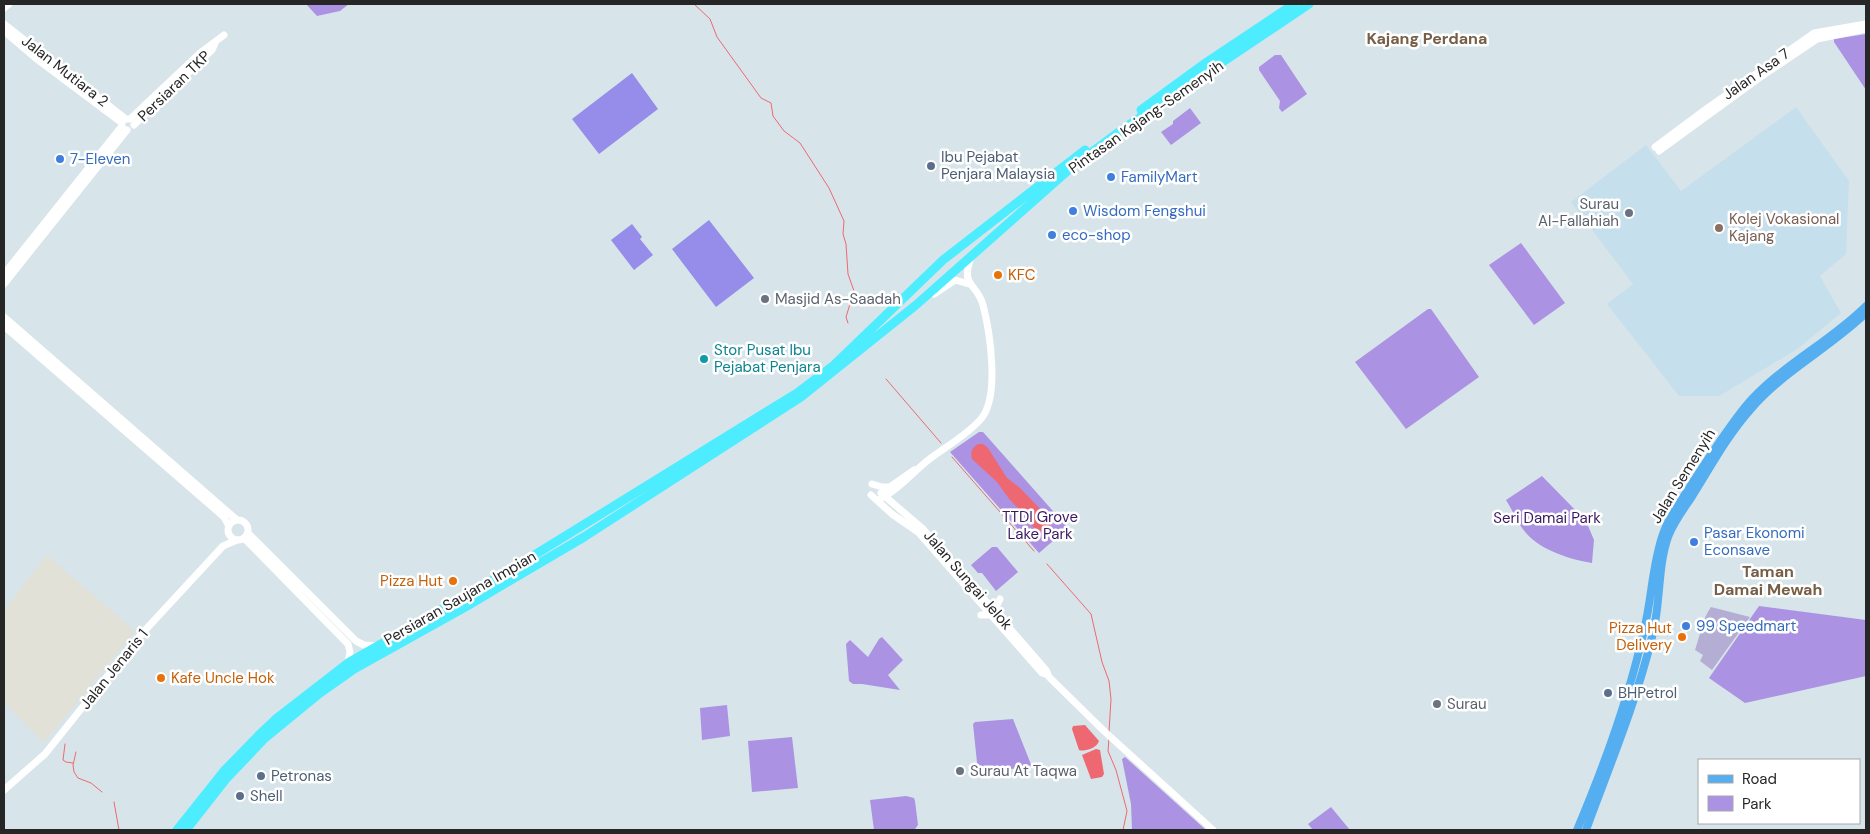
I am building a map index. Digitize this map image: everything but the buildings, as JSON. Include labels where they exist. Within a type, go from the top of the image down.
[{"type":"highway","points":[[1273,18],[1284,4]]},
{"type":"highway","name":"Pintasan Kajang-Semenyih","points":[[799,395],[943,260],[1069,161],[1207,62],[1294,4]]},
{"type":"highway","name":"Pintasan Kajang-Semenyih","points":[[779,408],[896,322],[1072,167],[1100,145],[1309,4]]},
{"type":"highway","points":[[943,260],[941,267],[945,272],[953,271],[961,266]]},
{"type":"highway","points":[[896,322],[935,283],[935,279],[932,277],[924,277]]},
{"type":"highway","name":"Persiaran Saujana Impian","points":[[177,830],[224,771],[260,734],[285,712],[348,664],[450,606],[456,598],[471,588],[487,579],[502,575],[779,408]]},
{"type":"highway","name":"Persiaran Saujana Impian","points":[[186,830],[226,779],[265,738],[320,693],[354,669],[467,606],[584,537],[779,408]]},
{"type":"main road","name":"Jalan Semenyih","points":[[1579,830],[1631,678],[1645,629],[1656,560],[1670,517],[1728,428],[1746,406],[1773,380],[1847,324],[1866,306]]},
{"type":"main road","name":"Jalan Semenyih","points":[[1586,830],[1631,709],[1653,636],[1662,561],[1668,536],[1675,523],[1714,460],[1750,410],[1777,384],[1850,329],[1866,313]]},
{"type":"main road","points":[[1590,820],[1591,830]]},
{"type":"street","points":[[4,8],[9,4]]},
{"type":"street","name":"Jalan Mutiara 2","points":[[4,24],[127,124]]},
{"type":"street","name":"Jalan Asa 7","points":[[1866,24],[1814,34],[1706,109],[1657,149],[1817,39],[1866,29]]},
{"type":"street","name":"Jalan Mutiara 2","points":[[4,31],[38,60],[127,124]]},
{"type":"street","name":"Persiaran TKP","points":[[4,274],[127,124],[159,96],[200,54],[224,35]]},
{"type":"street","name":"Persiaran TKP","points":[[4,284],[127,124]]},
{"type":"street","points":[[887,510],[882,496],[976,424],[986,414],[990,402],[993,380],[986,315],[982,302],[969,284],[966,270],[971,257]]},
{"type":"street","points":[[916,305],[951,281],[958,280],[969,284]]},
{"type":"street","points":[[4,317],[237,520],[246,523],[243,537]]},
{"type":"street","points":[[4,326],[224,517],[233,538],[243,537],[356,641],[364,645],[377,646]]},
{"type":"street","points":[[872,484],[891,488]]},
{"type":"street","points":[[891,488],[891,498],[894,505]]},
{"type":"street","name":"Jalan Sungai Jelok","points":[[982,601],[923,529],[882,496],[871,495],[887,510],[918,532],[994,614],[1042,673],[1048,675],[1104,731],[1213,830]]},
{"type":"street","points":[[223,546],[232,522],[237,520]]},
{"type":"street","points":[[223,546],[243,537]]},
{"type":"street","points":[[243,537],[348,644],[350,652],[348,664]]},
{"type":"street","name":"Jalan Jenaris 1","points":[[4,790],[45,754],[138,639],[223,546]]},
{"type":"street","points":[[998,598],[994,614],[980,614],[982,601],[998,598]]},
{"type":"shaded area","points":[[632,73],[658,109],[599,154],[572,119]]},
{"type":"shaded area","name":"Kolej Vokasional Kajang","points":[[1796,107],[1849,181],[1846,254],[1820,276],[1841,313],[1796,350],[1719,396],[1679,396],[1607,304],[1633,284],[1571,202],[1646,145],[1681,191]]},
{"type":"shaded area","points":[[709,220],[754,278],[716,307],[672,249]]},
{"type":"shaded area","points":[[632,224],[642,237],[640,239],[653,255],[634,270],[611,240]]},
{"type":"shaded area","points":[[978,444],[983,444],[988,448],[1007,478],[1019,487],[1047,516],[1050,523],[1047,530],[1039,531],[1032,526],[1028,518],[1010,500],[997,482],[972,459],[972,450]]},
{"type":"shaded area","points":[[47,555],[135,631],[44,743],[4,702],[4,610]]},
{"type":"shaded area","points":[[1711,607],[1750,617],[1712,670],[1700,661],[1703,655],[1695,650],[1704,621]]},
{"type":"shaded area","points":[[1085,725],[1099,741],[1087,750],[1079,750],[1072,729],[1073,726]]},
{"type":"shaded area","points":[[1096,749],[1100,750],[1104,774],[1102,777],[1091,779],[1082,755]]},
{"type":"green space","points":[[306,4],[349,4],[340,11],[317,16]]},
{"type":"green space","points":[[1866,34],[1866,90],[1834,42],[1834,39]]},
{"type":"green space","points":[[1275,55],[1281,55],[1307,94],[1282,112],[1279,108],[1280,101],[1259,70],[1259,67]]},
{"type":"green space","points":[[1190,108],[1201,123],[1171,145],[1161,132]]},
{"type":"green space","points":[[1521,243],[1565,303],[1534,325],[1489,265]]},
{"type":"green space","points":[[1428,309],[1431,309],[1479,377],[1406,429],[1355,362]]},
{"type":"green space","name":"TTDI Grove Lake Park","points":[[979,432],[983,432],[1068,528],[1039,553],[950,452]]},
{"type":"green space","name":"Seri Damai Park","points":[[1542,476],[1586,521],[1594,540],[1592,563],[1566,557],[1548,549],[1532,539],[1518,522],[1506,500]]},
{"type":"green space","points":[[992,547],[997,547],[1018,572],[996,591],[982,573],[978,573],[971,565]]},
{"type":"green space","points":[[1759,606],[1866,620],[1866,676],[1745,703],[1709,678]]},
{"type":"green space","points":[[882,637],[903,660],[888,675],[900,690],[853,684],[849,681],[846,644],[850,640],[868,657]]},
{"type":"green space","points":[[727,705],[730,736],[702,740],[700,708]]},
{"type":"green space","points":[[1013,719],[1032,767],[978,772],[973,724],[975,722]]},
{"type":"green space","points":[[792,737],[798,788],[752,792],[748,741]]},
{"type":"green space","points":[[1125,757],[1206,830],[1132,830],[1131,804],[1122,759]]},
{"type":"green space","points":[[906,796],[914,798],[915,801],[918,825],[915,829],[874,830],[870,800]]},
{"type":"green space","points":[[1331,807],[1350,830],[1313,830],[1308,824]]},
{"type":"waterway","points":[[694,4],[710,19],[717,37],[761,98],[771,103],[773,116],[784,131],[800,143],[829,188],[844,221],[843,234],[846,244],[848,274],[854,291],[846,317],[848,323]]},
{"type":"waterway","points":[[886,379],[941,443]]},
{"type":"waterway","points":[[952,457],[1034,551]]},
{"type":"waterway","points":[[1047,564],[1091,614],[1102,662],[1109,681],[1111,699],[1109,732]]},
{"type":"waterway","points":[[1109,738],[1108,751],[1116,770],[1127,811],[1123,830]]},
{"type":"waterway","points":[[65,744],[63,760],[73,763]]},
{"type":"waterway","points":[[76,752],[73,765],[74,772],[78,778],[91,783],[102,792]]},
{"type":"waterway","points":[[114,802],[119,830]]},
{"type":"place","name":"7-Eleven","points":[[60,159]]},
{"type":"place","name":"Ibu Pejabat Penjara Malaysia","points":[[931,166]]},
{"type":"place","name":"FamilyMart","points":[[1111,177]]},
{"type":"place","name":"Wisdom Fengshui","points":[[1073,211]]},
{"type":"place","name":"Surau Al-Fallahiah","points":[[1629,213]]},
{"type":"place","name":"Kolej Vokasional Kajang","points":[[1719,228]]},
{"type":"place","name":"eco-shop","points":[[1052,235]]},
{"type":"place","name":"KFC","points":[[998,275]]},
{"type":"place","name":"Masjid As-Saadah","points":[[765,299]]},
{"type":"place","name":"Stor Pusat Ibu Pejabat Penjara","points":[[704,359]]},
{"type":"place","name":"Pasar Ekonomi Econsave","points":[[1694,542]]},
{"type":"place","name":"Pizza Hut","points":[[453,581]]},
{"type":"place","name":"99 Speedmart","points":[[1686,626]]},
{"type":"place","name":"Pizza Hut Delivery","points":[[1682,637]]},
{"type":"place","name":"Kafe Uncle Hok","points":[[161,678]]},
{"type":"place","name":"BHPetrol","points":[[1608,693]]},
{"type":"place","name":"Surau","points":[[1437,704]]},
{"type":"place","name":"Surau At Taqwa","points":[[960,771]]},
{"type":"place","name":"Petronas","points":[[261,776]]},
{"type":"place","name":"Shell","points":[[240,796]]},
{"type":"district","name":"Kajang Perdana","points":[[1427,38]]},
{"type":"district","name":"Taman Damai Mewah","points":[[1768,580]]}]
